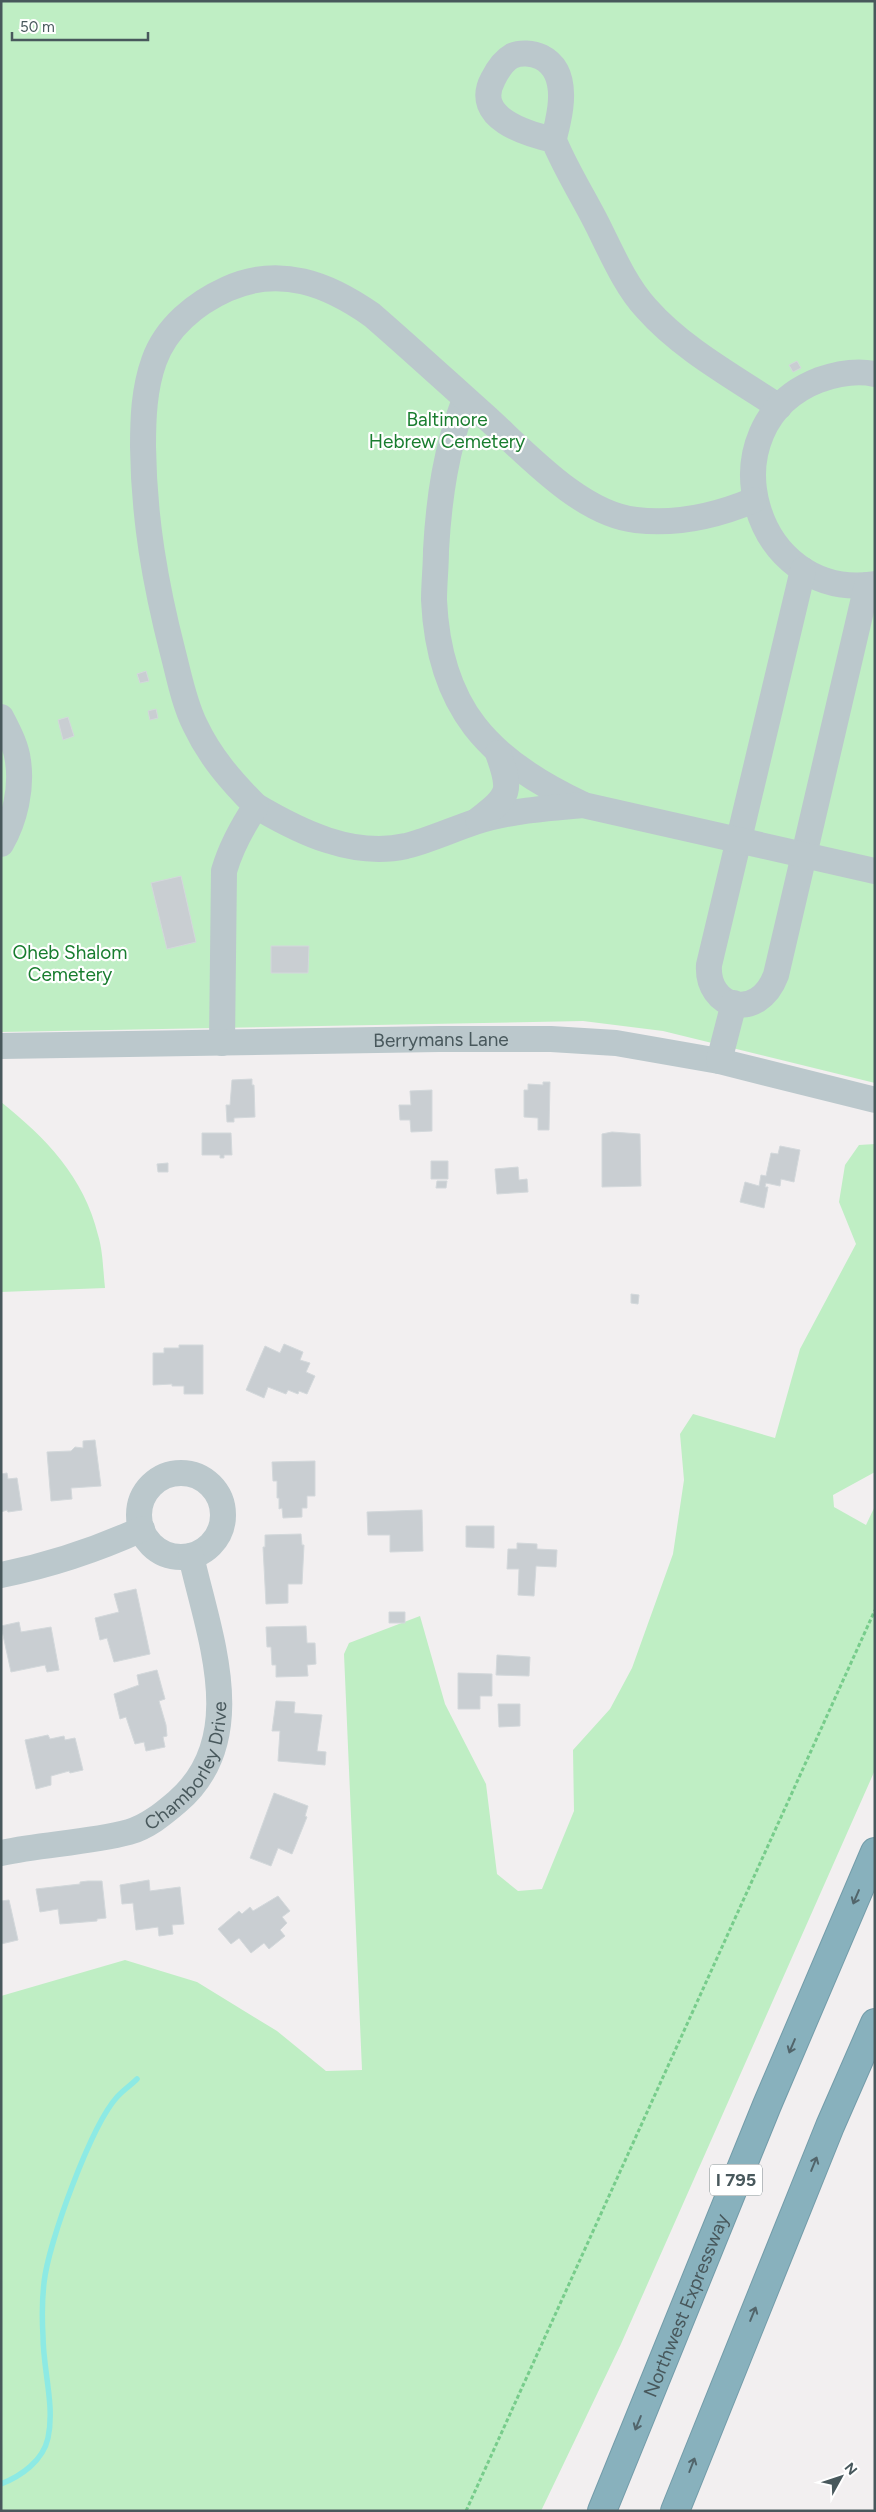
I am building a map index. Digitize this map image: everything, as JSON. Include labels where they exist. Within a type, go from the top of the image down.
[{"type":"highway","name":"Northwest Expressway","points":[[602,2511],[767,2105],[875,1852]]},
{"type":"highway","points":[[675,2511],[826,2135],[875,2023]]},
{"type":"street","points":[[554,140],[616,261],[645,308],[669,331],[779,408]]},
{"type":"street","points":[[583,805],[539,809],[475,822],[411,845],[370,848],[343,845],[288,825],[256,806],[231,781],[210,752],[194,724],[167,630],[147,530],[143,473],[143,414],[147,387],[155,359],[170,333],[187,313],[212,296],[242,282],[268,278],[297,279],[324,286],[372,315],[549,473],[580,498],[604,511],[635,520],[690,520],[722,513],[754,500]]},
{"type":"street","points":[[803,570],[712,952],[709,976],[713,988],[722,998],[747,1006],[758,1002],[772,985],[871,585],[836,583],[822,579],[803,570],[785,556],[770,539],[760,519],[754,500],[752,466],[757,446],[766,426],[779,408],[793,394],[810,384],[830,376],[851,372],[875,374]]},
{"type":"street","points":[[465,398],[451,436],[442,483],[434,599],[439,645],[450,682],[463,710],[498,753],[521,772],[545,787],[583,805],[738,838],[875,871]]},
{"type":"street","points":[[1,717],[14,744],[18,761],[18,784],[9,830],[1,844]]},
{"type":"street","points":[[475,822],[498,805],[506,792],[508,779],[498,753]]},
{"type":"street","points":[[222,1043],[224,871],[230,850],[240,830],[256,806]]},
{"type":"street","points":[[718,1062],[734,1003]]},
{"type":"street","name":"Berrymans Lane","points":[[1,1046],[551,1039],[616,1043],[718,1062],[875,1100]]},
{"type":"street","points":[[185,1473],[197,1476],[216,1491],[223,1514],[222,1527],[214,1541],[205,1550],[191,1556],[173,1556],[159,1551],[149,1542],[142,1529],[139,1512],[144,1496],[150,1487],[162,1478],[172,1474],[185,1473]]},
{"type":"street","points":[[1,1575],[52,1564],[77,1556],[142,1529]]},
{"type":"street","name":"Chamborley Drive","points":[[1,1853],[34,1846],[130,1832],[168,1810],[187,1794],[201,1776],[212,1755],[220,1709],[219,1680],[191,1556]]},
{"type":"path","points":[[466,2511],[875,1610]]},
{"type":"green space","name":"Baltimore Hebrew Cemetery","points":[[1,1],[875,1],[875,1083],[663,1031],[583,1021],[1,1032]]},
{"type":"green space","points":[[1,1102],[48,1145],[73,1177],[92,1214],[100,1241],[105,1288],[1,1292]]},
{"type":"green space","points":[[875,1144],[875,1472],[833,1495],[834,1507],[866,1525],[875,1506],[875,1770],[621,2344],[541,2511],[1,2511],[1,1996],[125,1960],[197,1982],[277,2031],[326,2071],[362,2070],[344,1654],[349,1643],[420,1616],[445,1704],[486,1784],[497,1874],[518,1891],[542,1889],[574,1811],[573,1750],[610,1709],[632,1668],[673,1554],[684,1480],[680,1434],[693,1414],[775,1438],[800,1349],[856,1244],[839,1202],[845,1165],[859,1145]]},
{"type":"building","points":[[797,361],[801,368],[793,372],[789,365]]},
{"type":"building","points":[[146,671],[149,681],[140,683],[137,674]]},
{"type":"building","points":[[156,709],[158,718],[150,720],[148,711]]},
{"type":"building","points":[[68,717],[74,736],[63,740],[58,720]]},
{"type":"building","points":[[181,876],[196,942],[167,949],[151,883]]},
{"type":"building","points":[[271,946],[309,946],[308,973],[271,973]]},
{"type":"building","points":[[252,1079],[252,1085],[254,1085],[255,1117],[234,1118],[234,1122],[227,1122],[226,1105],[230,1105],[232,1080]]},
{"type":"building","points":[[543,1082],[550,1082],[549,1130],[538,1130],[538,1118],[524,1117],[524,1090],[528,1090],[528,1084],[543,1085]]},
{"type":"building","points":[[432,1090],[432,1131],[411,1132],[410,1120],[400,1120],[399,1105],[411,1105],[410,1091]]},
{"type":"building","points":[[612,1132],[640,1134],[641,1186],[602,1187],[602,1134]]},
{"type":"building","points":[[202,1133],[231,1133],[232,1155],[224,1155],[224,1158],[220,1158],[220,1155],[202,1155]]},
{"type":"building","points":[[780,1146],[800,1150],[794,1182],[781,1179],[780,1186],[766,1183],[765,1187],[768,1187],[764,1208],[740,1202],[745,1182],[759,1186],[761,1175],[766,1176],[771,1153],[778,1154]]},
{"type":"building","points":[[431,1161],[448,1161],[448,1179],[431,1179]]},
{"type":"building","points":[[168,1163],[168,1172],[158,1172],[157,1164]]},
{"type":"building","points":[[518,1167],[519,1180],[527,1179],[528,1192],[497,1194],[495,1169]]},
{"type":"building","points":[[437,1181],[447,1181],[446,1188],[436,1188]]},
{"type":"building","points":[[631,1294],[639,1295],[638,1304],[631,1303]]},
{"type":"building","points":[[284,1344],[303,1352],[300,1360],[310,1363],[306,1372],[315,1376],[307,1394],[299,1391],[298,1394],[288,1390],[286,1394],[268,1387],[264,1398],[246,1390],[265,1346],[280,1353]]},
{"type":"building","points":[[179,1345],[203,1345],[203,1394],[184,1394],[184,1386],[172,1386],[172,1384],[153,1385],[153,1353],[164,1353],[164,1348],[179,1348]]},
{"type":"building","points":[[95,1440],[101,1486],[71,1488],[72,1499],[51,1501],[47,1452],[71,1451],[75,1447],[83,1448],[83,1441]]},
{"type":"building","points":[[315,1461],[315,1496],[307,1496],[307,1508],[302,1508],[302,1517],[283,1518],[282,1508],[279,1509],[279,1498],[277,1498],[277,1481],[273,1481],[272,1462]]},
{"type":"building","points":[[7,1473],[8,1479],[17,1478],[22,1510],[1,1512],[1,1474]]},
{"type":"building","points":[[422,1510],[423,1551],[390,1552],[390,1535],[368,1535],[367,1512]]},
{"type":"building","points":[[466,1526],[494,1526],[494,1548],[466,1547]]},
{"type":"building","points":[[301,1534],[302,1545],[304,1545],[302,1584],[288,1584],[288,1603],[266,1604],[263,1547],[265,1547],[265,1535]]},
{"type":"building","points":[[517,1543],[537,1544],[537,1549],[557,1550],[556,1567],[536,1566],[534,1596],[518,1595],[519,1569],[507,1569],[508,1549],[517,1549]]},
{"type":"building","points":[[136,1589],[150,1654],[114,1662],[107,1638],[100,1640],[95,1618],[119,1612],[114,1594]]},
{"type":"building","points":[[389,1612],[405,1612],[405,1623],[389,1623]]},
{"type":"building","points":[[19,1622],[21,1632],[51,1627],[59,1670],[47,1672],[45,1665],[11,1672],[1,1626]]},
{"type":"building","points":[[306,1626],[307,1643],[315,1643],[316,1664],[307,1665],[308,1676],[276,1677],[276,1665],[272,1665],[271,1647],[267,1647],[266,1627]]},
{"type":"building","points":[[497,1655],[530,1657],[529,1676],[496,1675]]},
{"type":"building","points":[[157,1670],[165,1699],[159,1701],[167,1736],[163,1737],[165,1747],[146,1751],[144,1742],[135,1744],[126,1717],[120,1719],[114,1694],[139,1685],[137,1675]]},
{"type":"building","points":[[458,1673],[492,1674],[492,1696],[480,1696],[480,1709],[458,1709]]},
{"type":"building","points":[[276,1701],[295,1702],[294,1713],[322,1715],[317,1751],[326,1752],[325,1765],[278,1761],[280,1731],[272,1731]]},
{"type":"building","points":[[498,1704],[520,1704],[520,1726],[499,1727]]},
{"type":"building","points":[[48,1735],[50,1739],[64,1736],[65,1740],[75,1738],[83,1770],[70,1773],[69,1771],[51,1776],[51,1785],[36,1789],[25,1740]]},
{"type":"building","points":[[274,1793],[308,1806],[305,1816],[307,1817],[292,1854],[278,1848],[271,1866],[250,1858]]},
{"type":"building","points":[[149,1880],[150,1891],[180,1887],[184,1924],[172,1925],[173,1934],[159,1936],[158,1927],[136,1930],[133,1903],[122,1904],[120,1885]]},
{"type":"building","points":[[102,1881],[106,1918],[97,1919],[97,1921],[60,1924],[58,1909],[40,1912],[36,1889],[80,1884],[80,1882]]},
{"type":"building","points":[[278,1896],[290,1911],[282,1917],[287,1923],[280,1930],[285,1936],[269,1949],[264,1943],[251,1953],[239,1938],[231,1944],[218,1929],[239,1911],[242,1914],[250,1907],[253,1911]]},
{"type":"building","points":[[9,1900],[18,1940],[1,1944],[1,1901]]},
{"type":"waterway","points":[[1,2484],[16,2477],[30,2467],[41,2454],[48,2438],[50,2413],[42,2323],[43,2289],[47,2265],[53,2241],[72,2186],[95,2133],[117,2097],[137,2079]]},
{"type":"park label","name":"Oheb Shalom Cemetery","points":[[70,963]]}]
